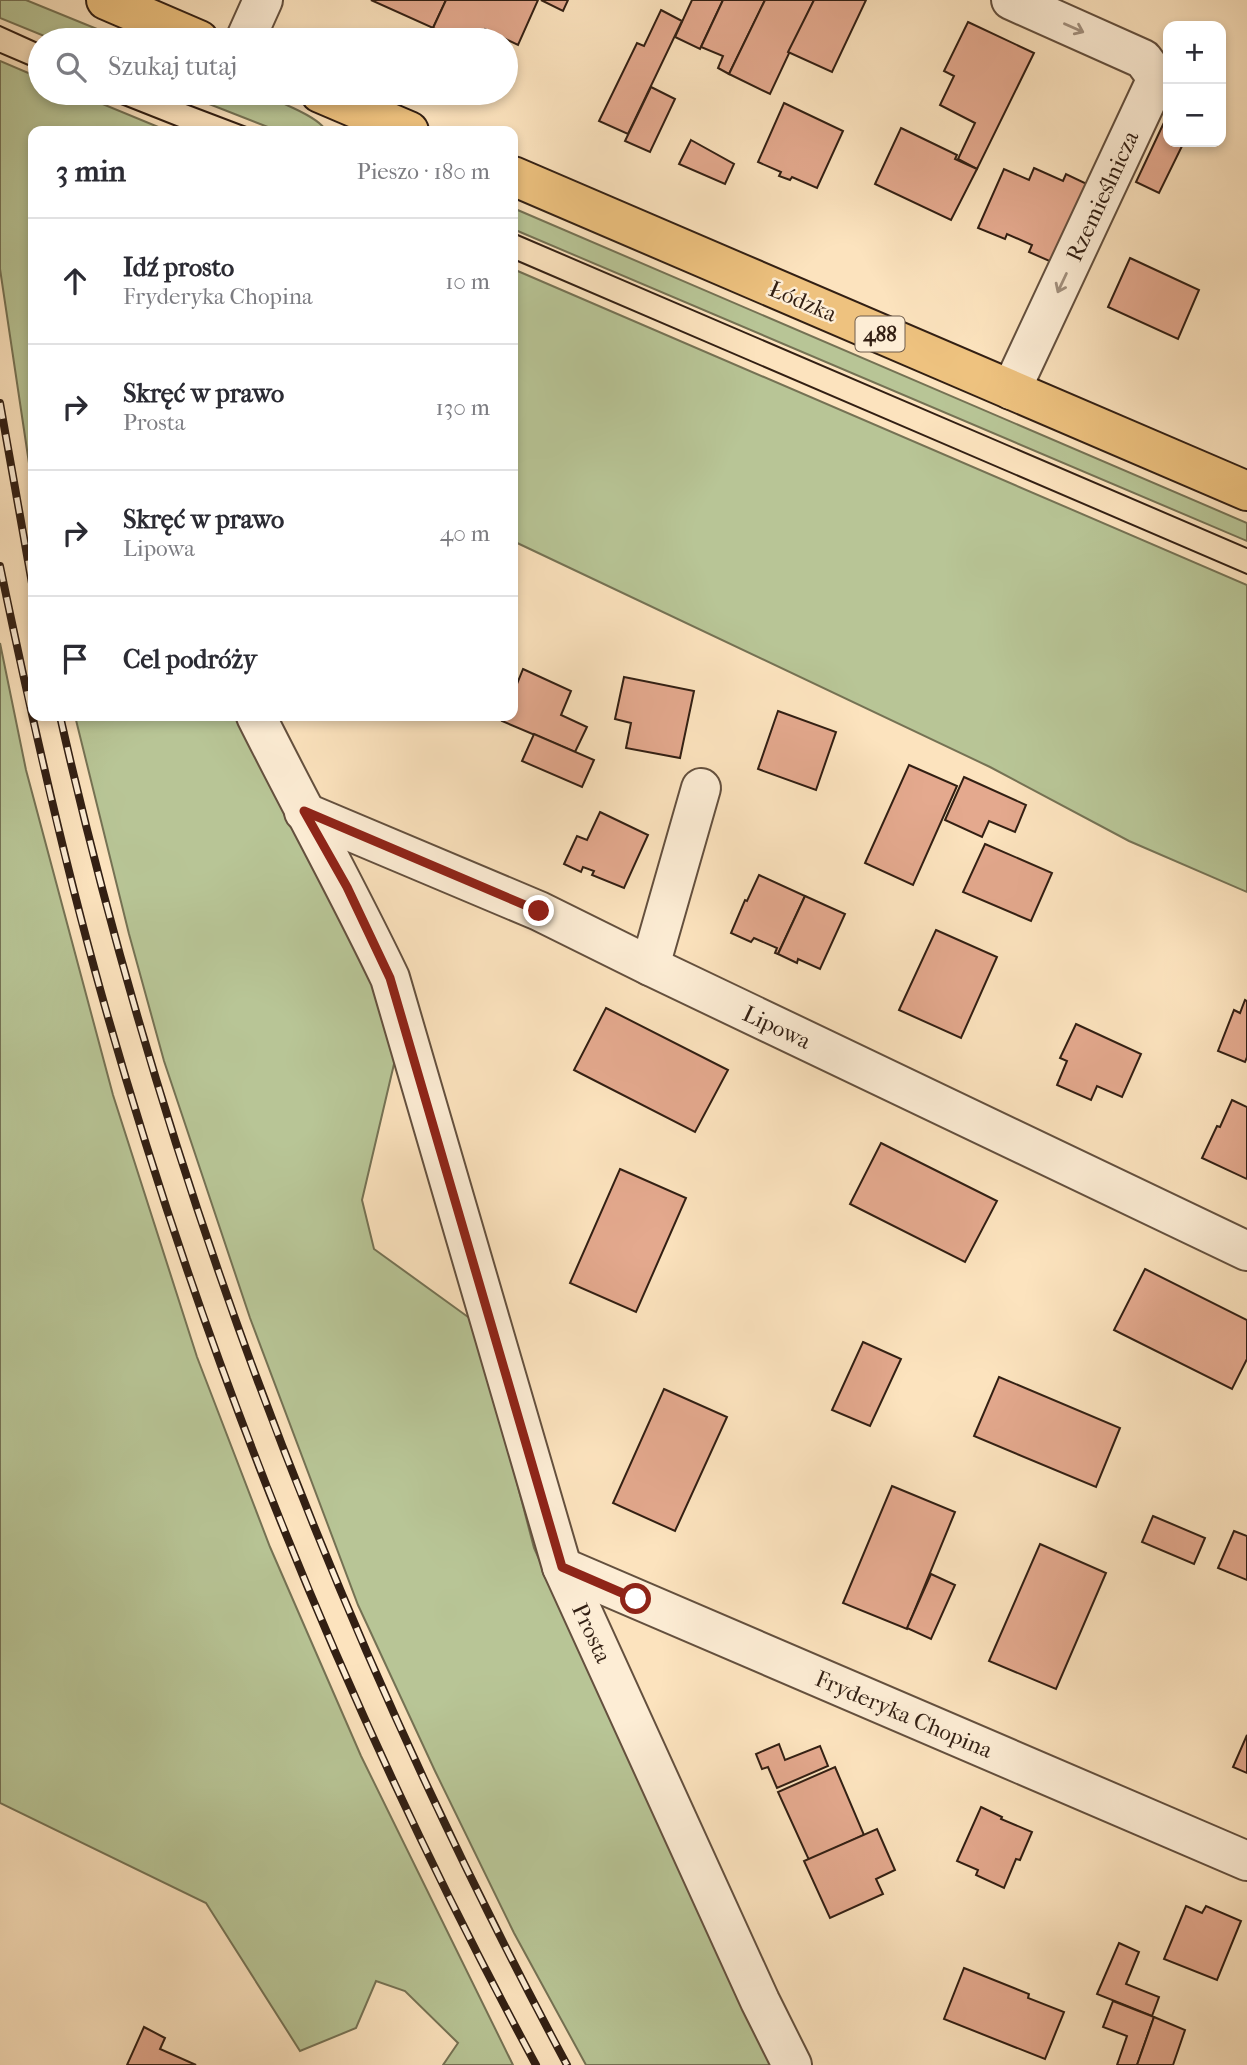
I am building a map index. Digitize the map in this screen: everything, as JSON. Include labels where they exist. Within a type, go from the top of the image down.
[{"type":"main road","points":[[106,0],[171,28]]},
{"type":"main road","points":[[337,105],[359,121],[384,126]]},
{"type":"main road","name":"Łódzka","points":[[518,178],[1247,491]]},
{"type":"street","points":[[250,28],[263,0]]},
{"type":"street","name":"Rzemieślnicza","points":[[1011,0],[1143,59],[1157,78],[1011,390]]},
{"type":"street","name":"Prosta","points":[[259,721],[304,811],[347,887],[390,978],[562,1567],[792,2065]]},
{"type":"street","points":[[650,966],[701,788]]},
{"type":"street","name":"Lipowa","points":[[304,811],[539,911],[1247,1251]]},
{"type":"street","name":"Fryderyka Chopina","points":[[562,1567],[1247,1861]]},
{"type":"green space","points":[[0,0],[26,0],[95,28],[28,29],[0,18]]},
{"type":"green space","points":[[0,61],[28,73],[28,105],[105,105],[156,126],[28,126],[28,457],[0,269]]},
{"type":"green space","points":[[212,105],[286,105],[323,126],[265,126]]},
{"type":"green space","points":[[518,210],[1247,523],[1247,541],[518,231]]},
{"type":"green space","points":[[518,271],[1247,585],[1247,892],[1129,841],[990,767],[518,543]]},
{"type":"green space","points":[[0,643],[26,770],[113,1095],[197,1357],[270,1547],[361,1756],[513,2065],[443,2065],[458,2043],[405,1991],[376,1981],[356,2028],[300,2051],[206,1903],[0,1803]]},
{"type":"green space","points":[[76,721],[242,721],[335,893],[398,1047],[362,1200],[374,1249],[475,1322],[534,1548],[598,1692],[778,2065],[586,2065],[514,1933],[358,1605],[250,1318],[164,1061],[129,934]]},
{"type":"building","points":[[371,0],[446,0],[433,28]]},
{"type":"building","points":[[446,0],[538,0],[518,45],[518,28],[433,28]]},
{"type":"building","points":[[541,0],[568,0],[563,11]]},
{"type":"building","points":[[692,0],[723,0],[700,49],[675,37]]},
{"type":"building","points":[[723,0],[765,0],[729,74],[718,68],[723,56],[701,47]]},
{"type":"building","points":[[765,0],[814,0],[770,94],[729,74]]},
{"type":"building","points":[[814,0],[866,0],[832,72],[788,52]]},
{"type":"building","points":[[661,10],[682,21],[628,134],[599,121],[637,43],[644,46]]},
{"type":"building","points":[[968,22],[1034,53],[977,169],[958,159],[975,123],[940,105],[954,76],[944,71]]},
{"type":"building","points":[[651,87],[675,99],[650,152],[625,141]]},
{"type":"building","points":[[784,103],[843,131],[817,188],[792,177],[790,180],[779,176],[781,172],[758,162]]},
{"type":"building","points":[[1163,125],[1163,147],[1182,147],[1159,193],[1136,182]]},
{"type":"building","points":[[901,128],[957,155],[955,159],[977,169],[951,220],[875,184]]},
{"type":"building","points":[[691,140],[734,164],[725,184],[679,164]]},
{"type":"building","points":[[1034,168],[1063,181],[1066,174],[1091,186],[1054,263],[1029,252],[1032,245],[1007,234],[1005,239],[978,228],[1004,169],[1029,180]]},
{"type":"building","points":[[1130,258],[1199,290],[1178,339],[1108,307]]},
{"type":"building","points":[[523,669],[571,691],[561,715],[587,727],[575,752],[502,721],[518,721],[518,682]]},
{"type":"building","points":[[624,677],[694,691],[680,758],[626,748],[631,723],[615,719]]},
{"type":"building","points":[[778,711],[836,732],[816,790],[758,769]]},
{"type":"building","points":[[534,734],[594,760],[582,787],[522,761]]},
{"type":"building","points":[[909,765],[957,786],[913,885],[865,863]]},
{"type":"building","points":[[964,777],[1026,805],[1015,832],[989,821],[982,837],[945,820]]},
{"type":"building","points":[[600,812],[648,835],[624,888],[592,875],[594,871],[583,867],[581,872],[564,864],[577,836],[587,840]]},
{"type":"building","points":[[985,844],[1052,873],[1031,921],[963,892]]},
{"type":"building","points":[[759,875],[805,896],[778,954],[775,953],[777,948],[754,938],[751,942],[731,933]]},
{"type":"building","points":[[805,896],[845,914],[820,969],[778,954]]},
{"type":"building","points":[[936,930],[997,957],[961,1038],[899,1010]]},
{"type":"building","points":[[1245,1000],[1245,1062],[1218,1051],[1234,1010],[1240,1013]]},
{"type":"building","points":[[606,1008],[728,1070],[695,1132],[574,1070]]},
{"type":"building","points":[[1076,1024],[1141,1054],[1122,1097],[1097,1086],[1091,1100],[1057,1085],[1067,1061],[1060,1058]]},
{"type":"building","points":[[1232,1100],[1247,1107],[1247,1179],[1202,1158]]},
{"type":"building","points":[[881,1143],[997,1201],[965,1262],[850,1204]]},
{"type":"building","points":[[620,1169],[686,1198],[636,1312],[570,1283]]},
{"type":"building","points":[[1145,1269],[1247,1320],[1247,1359],[1232,1389],[1114,1330]]},
{"type":"building","points":[[863,1342],[901,1359],[870,1426],[832,1410]]},
{"type":"building","points":[[999,1377],[1120,1428],[1096,1487],[974,1436]]},
{"type":"building","points":[[664,1389],[727,1417],[675,1531],[613,1503]]},
{"type":"building","points":[[892,1486],[955,1512],[907,1629],[843,1603]]},
{"type":"building","points":[[1153,1516],[1205,1538],[1194,1564],[1142,1542]]},
{"type":"building","points":[[1234,1531],[1247,1536],[1247,1580],[1218,1568]]},
{"type":"building","points":[[1040,1544],[1106,1573],[1056,1689],[989,1661]]},
{"type":"building","points":[[931,1574],[955,1585],[931,1639],[907,1628]]},
{"type":"building","points":[[1247,1735],[1247,1773],[1233,1767]]},
{"type":"building","points":[[779,1744],[785,1760],[820,1746],[828,1766],[777,1788],[768,1767],[762,1769],[756,1754]]},
{"type":"building","points":[[835,1767],[864,1835],[809,1860],[778,1792]]},
{"type":"building","points":[[981,1807],[1032,1832],[1020,1860],[1016,1859],[1004,1888],[976,1875],[978,1870],[957,1861]]},
{"type":"building","points":[[877,1829],[895,1870],[876,1879],[883,1894],[830,1918],[804,1861]]},
{"type":"building","points":[[1186,1906],[1202,1913],[1206,1906],[1241,1921],[1217,1980],[1164,1959]]},
{"type":"building","points":[[1119,1943],[1139,1952],[1126,1984],[1159,1997],[1152,2016],[1097,1994]]},
{"type":"building","points":[[964,1968],[1029,1994],[1028,1998],[1064,2012],[1045,2059],[944,2019]]},
{"type":"building","points":[[1113,2001],[1154,2017],[1137,2065],[1117,2065],[1127,2036],[1103,2027]]},
{"type":"building","points":[[1154,2017],[1185,2030],[1173,2065],[1137,2065]]},
{"type":"building","points":[[144,2027],[165,2038],[160,2049],[196,2065],[127,2065]]},
{"type":"tram line","points":[[0,26],[28,39]]},
{"type":"tram line","points":[[0,53],[28,65]]},
{"type":"tram line","points":[[123,105],[176,126]]},
{"type":"tram line","points":[[189,105],[244,126]]},
{"type":"tram line","points":[[518,235],[1247,548]]},
{"type":"tram line","points":[[518,261],[1247,574]]},
{"type":"railway","points":[[0,403],[28,561]]},
{"type":"railway","points":[[0,566],[28,696]]},
{"type":"railway","points":[[33,721],[87,943],[143,1135],[237,1408],[289,1542],[346,1676],[469,1937],[536,2065]]},
{"type":"railway","points":[[61,721],[103,892],[152,1066],[207,1238],[268,1408],[334,1575],[406,1741],[484,1904],[567,2065]]},
{"type":"route","points":[[539,911],[304,811],[347,887],[390,978],[562,1567],[636,1599]]}]
